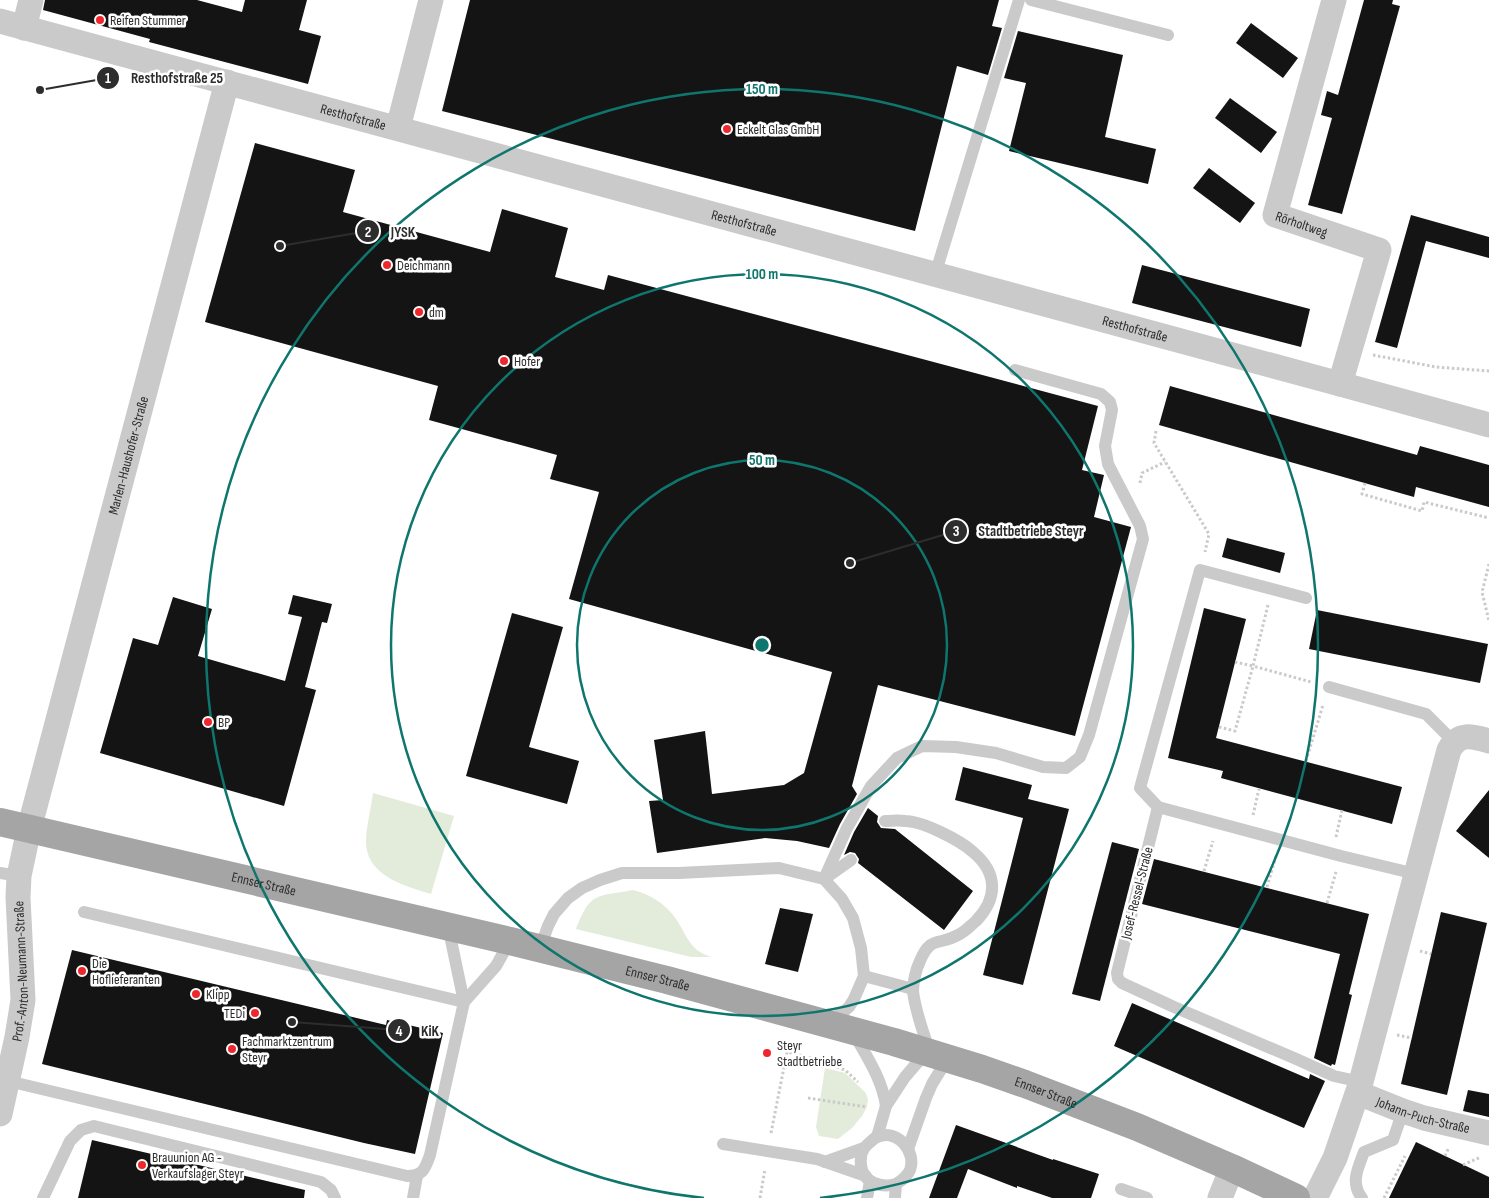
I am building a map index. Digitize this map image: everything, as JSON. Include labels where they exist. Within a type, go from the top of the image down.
[{"type":"main road","name":"Ennser Straße","points":[[0,822],[540,948],[667,980],[939,1056],[1025,1084],[1137,1127],[1296,1198]]},
{"type":"street","points":[[24,28],[31,0]]},
{"type":"street","points":[[398,128],[431,0]]},
{"type":"street","name":"Rörholtweg","points":[[1334,0],[1275,215],[1379,250],[1340,384]]},
{"type":"street","name":"Resthofstraße","points":[[0,22],[398,128],[1489,425]]},
{"type":"street","name":"Marlen-Haushofer-Straße","points":[[29,829],[227,82]]},
{"type":"street","points":[[1315,1198],[1332,1166],[1360,1087],[1449,750],[1454,742],[1464,737],[1489,740]]},
{"type":"street","name":"Prof.-Anton-Neumann-Straße","points":[[0,1114],[23,1000],[18,897],[9,874],[29,829]]},
{"type":"street","name":"Johann-Puch-Straße","points":[[1360,1087],[1403,1111],[1424,1118],[1489,1133]]},
{"type":"street","points":[[1220,1198],[1232,1168]]},
{"type":"lane","points":[[935,275],[1019,0]]},
{"type":"lane","points":[[1031,0],[1168,35]]},
{"type":"lane","points":[[824,879],[846,828],[872,786],[897,758],[922,746],[956,747],[996,754],[1043,767],[1066,768],[1080,756],[1089,735],[1142,540],[1140,526],[1108,464],[1105,446],[1112,410],[1110,402],[1102,394],[1015,370]]},
{"type":"lane","points":[[1306,598],[1200,570],[1140,788],[1158,808],[1416,874]]},
{"type":"lane","points":[[1328,687],[1426,714],[1454,742]]},
{"type":"lane","name":"Josef-Ressel-Straße","points":[[1158,808],[1117,973],[1118,978],[1122,983],[1174,1007],[1360,1087]]},
{"type":"lane","points":[[886,822],[905,821],[921,824],[962,843],[979,857],[987,867],[992,880],[992,894],[988,905],[967,930],[957,936],[932,943],[925,949],[919,963],[913,989],[921,1024],[939,1056],[932,1084],[908,1149]]},
{"type":"lane","points":[[824,879],[851,860]]},
{"type":"lane","points":[[540,948],[554,914],[568,898],[582,888],[622,873],[679,873],[779,868],[824,879],[842,899],[854,918],[861,948],[864,976],[850,1007],[823,1023]]},
{"type":"lane","points":[[84,912],[464,1002]]},
{"type":"lane","points":[[413,1198],[417,1176],[425,1168],[430,1155],[464,1002],[448,926]]},
{"type":"lane","points":[[464,1002],[496,966],[510,941]]},
{"type":"lane","points":[[864,976],[913,989]]},
{"type":"lane","points":[[853,1032],[878,1077],[884,1092],[886,1106]]},
{"type":"lane","points":[[878,1137],[886,1106],[904,1077],[917,1063],[939,1056]]},
{"type":"lane","points":[[8,1081],[407,1176],[417,1176]]},
{"type":"lane","points":[[1362,1198],[1355,1186],[1358,1167],[1364,1152],[1393,1140],[1403,1111]]},
{"type":"lane","points":[[43,1198],[70,1141],[80,1130],[94,1126],[320,1182],[331,1190],[335,1198]]},
{"type":"lane","points":[[723,1144],[817,1159],[868,1179],[878,1185],[888,1186],[896,1184],[905,1178],[910,1169],[911,1159],[908,1149],[903,1142],[896,1137],[887,1135],[878,1137],[864,1148],[825,1162]]},
{"type":"lane","points":[[864,1148],[861,1157],[861,1167],[868,1179],[867,1198]]},
{"type":"lane","points":[[895,1198],[896,1184]]},
{"type":"lane","points":[[1121,1189],[1148,1198]]},
{"type":"path","points":[[1350,350],[1436,367],[1489,372]]},
{"type":"path","points":[[1156,431],[1154,443],[1209,534],[1200,570]]},
{"type":"path","points":[[1140,483],[1142,473],[1165,462]]},
{"type":"path","points":[[1365,483],[1362,494],[1422,511],[1424,502],[1489,518]]},
{"type":"path","points":[[1489,564],[1482,592],[1489,621]]},
{"type":"path","points":[[1219,727],[1235,731],[1272,589]]},
{"type":"path","points":[[1235,662],[1328,687],[1306,762]]},
{"type":"path","points":[[1248,831],[1259,788]]},
{"type":"path","points":[[1327,903],[1337,855],[1342,810]]},
{"type":"path","points":[[1204,872],[1218,823]]},
{"type":"path","points":[[1267,887],[1281,840]]},
{"type":"path","points":[[760,1198],[787,1052],[816,1059],[845,1070],[866,1089],[878,1077]]},
{"type":"path","points":[[808,1098],[870,1108],[866,1114]]},
{"type":"path","points":[[1463,1165],[1489,1153]]},
{"type":"path","points":[[1384,1198],[1406,1154]]},
{"type":"green space","points":[[373,793],[454,816],[431,894],[398,883],[379,870],[372,862],[367,851],[366,839]]},
{"type":"green space","points":[[633,890],[648,895],[667,908],[694,947],[711,957],[691,957],[576,929],[586,908],[596,898]]},
{"type":"green space","points":[[825,1068],[845,1073],[865,1092],[868,1099],[867,1107],[862,1116],[852,1128],[838,1139],[819,1136],[816,1127]]},
{"type":"building","points":[[45,0],[197,0],[242,12],[245,0],[307,0],[299,30],[321,36],[308,84],[149,42],[150,39],[43,10]]},
{"type":"building","name":"Eckelt Glas GmbH","points":[[470,0],[999,0],[992,26],[1002,28],[988,75],[957,66],[915,231],[442,111]]},
{"type":"building","points":[[1364,0],[1393,0],[1392,4],[1400,6],[1342,214],[1308,205],[1332,118],[1321,115],[1327,91],[1338,95]]},
{"type":"building","points":[[1251,23],[1298,58],[1283,78],[1236,43]]},
{"type":"building","points":[[1018,31],[1123,55],[1105,137],[1156,149],[1148,184],[1009,151],[1026,83],[1004,78]]},
{"type":"building","points":[[1230,98],[1277,132],[1261,153],[1215,118]]},
{"type":"building","points":[[255,143],[355,170],[343,212],[490,252],[502,209],[568,228],[555,277],[604,290],[608,275],[1098,406],[1082,470],[1104,475],[1094,517],[1131,527],[1075,736],[878,685],[852,786],[857,794],[829,848],[797,841],[765,838],[657,853],[649,801],[663,800],[654,740],[705,731],[712,794],[784,785],[804,773],[832,672],[569,599],[599,492],[550,479],[557,455],[429,420],[438,386],[205,322]]},
{"type":"building","points":[[1209,168],[1255,203],[1240,223],[1193,188]]},
{"type":"building","points":[[1411,215],[1489,237],[1489,258],[1426,241],[1397,348],[1375,342]]},
{"type":"building","points":[[1142,265],[1310,309],[1301,347],[1132,303]]},
{"type":"building","points":[[1170,386],[1417,455],[1420,446],[1489,465],[1489,507],[1416,487],[1414,497],[1159,425]]},
{"type":"building","points":[[1227,538],[1285,553],[1280,573],[1222,557]]},
{"type":"building","name":"BP","points":[[293,595],[332,604],[327,623],[322,622],[305,687],[316,690],[284,806],[100,753],[133,638],[158,645],[173,597],[212,609],[198,656],[285,681],[302,617],[288,614]]},
{"type":"building","points":[[1204,608],[1246,619],[1216,738],[1402,787],[1392,824],[1221,778],[1223,771],[1168,758]]},
{"type":"building","points":[[1317,610],[1488,644],[1480,683],[1309,649]]},
{"type":"building","points":[[512,613],[563,627],[529,747],[579,761],[567,804],[466,776]]},
{"type":"building","points":[[963,767],[1032,785],[1028,799],[1069,809],[1023,985],[983,975],[1023,818],[955,800]]},
{"type":"building","points":[[1489,790],[1489,858],[1456,831]]},
{"type":"building","points":[[868,808],[878,816],[877,822],[881,828],[895,829],[973,891],[944,930],[858,863],[859,859],[855,853],[850,852],[844,855],[854,832]]},
{"type":"building","points":[[1112,842],[1139,849],[1100,1001],[1072,994]]},
{"type":"building","points":[[1154,859],[1369,914],[1349,994],[1352,995],[1335,1065],[1332,1064],[1331,1066],[1314,1058],[1340,954],[1142,904]]},
{"type":"building","points":[[780,908],[813,914],[798,972],[765,964]]},
{"type":"building","points":[[1441,912],[1487,923],[1447,1095],[1401,1084]]},
{"type":"building","name":"Fachmarktzentrum Steyr","points":[[72,950],[386,1025],[387,1020],[443,1033],[415,1154],[42,1064]]},
{"type":"building","points":[[1132,1003],[1309,1079],[1310,1074],[1325,1081],[1304,1128],[1114,1046]]},
{"type":"building","points":[[1468,1090],[1489,1094],[1489,1117],[1463,1111]]},
{"type":"building","points":[[956,1125],[1053,1160],[1099,1174],[1091,1198],[1052,1198],[1017,1186],[1017,1188],[968,1169],[957,1198],[929,1198]]},
{"type":"building","name":"Brauunion AG - Verkaufslager Steyr","points":[[92,1140],[305,1190],[304,1198],[78,1198]]},
{"type":"building","points":[[1416,1142],[1489,1177],[1489,1198],[1389,1198]]},
{"type":"place","name":"Reifen Stummer","points":[[100,20]]},
{"type":"place","name":"Resthofstraße 25","points":[[40,90]]},
{"type":"place","name":"Eckelt Glas GmbH","points":[[727,129]]},
{"type":"place","name":"JYSK","points":[[280,246]]},
{"type":"place","name":"Deichmann","points":[[387,265]]},
{"type":"place","name":"dm","points":[[419,312]]},
{"type":"place","name":"Hofer","points":[[504,361]]},
{"type":"place","name":"Stadtbetriebe Steyr","points":[[850,563]]},
{"type":"place","name":"BP","points":[[208,722]]},
{"type":"place","name":"Die Hoflieferanten","points":[[82,971]]},
{"type":"place","name":"Klipp","points":[[196,994]]},
{"type":"place","name":"TEDi","points":[[255,1013]]},
{"type":"place","name":"KiK","points":[[292,1022]]},
{"type":"place","name":"Fachmarktzentrum Steyr","points":[[232,1049]]},
{"type":"place","name":"Steyr Stadtbetriebe","points":[[767,1053]]},
{"type":"place","name":"Brauunion AG - Verkaufslager Steyr","points":[[142,1165]]}]
